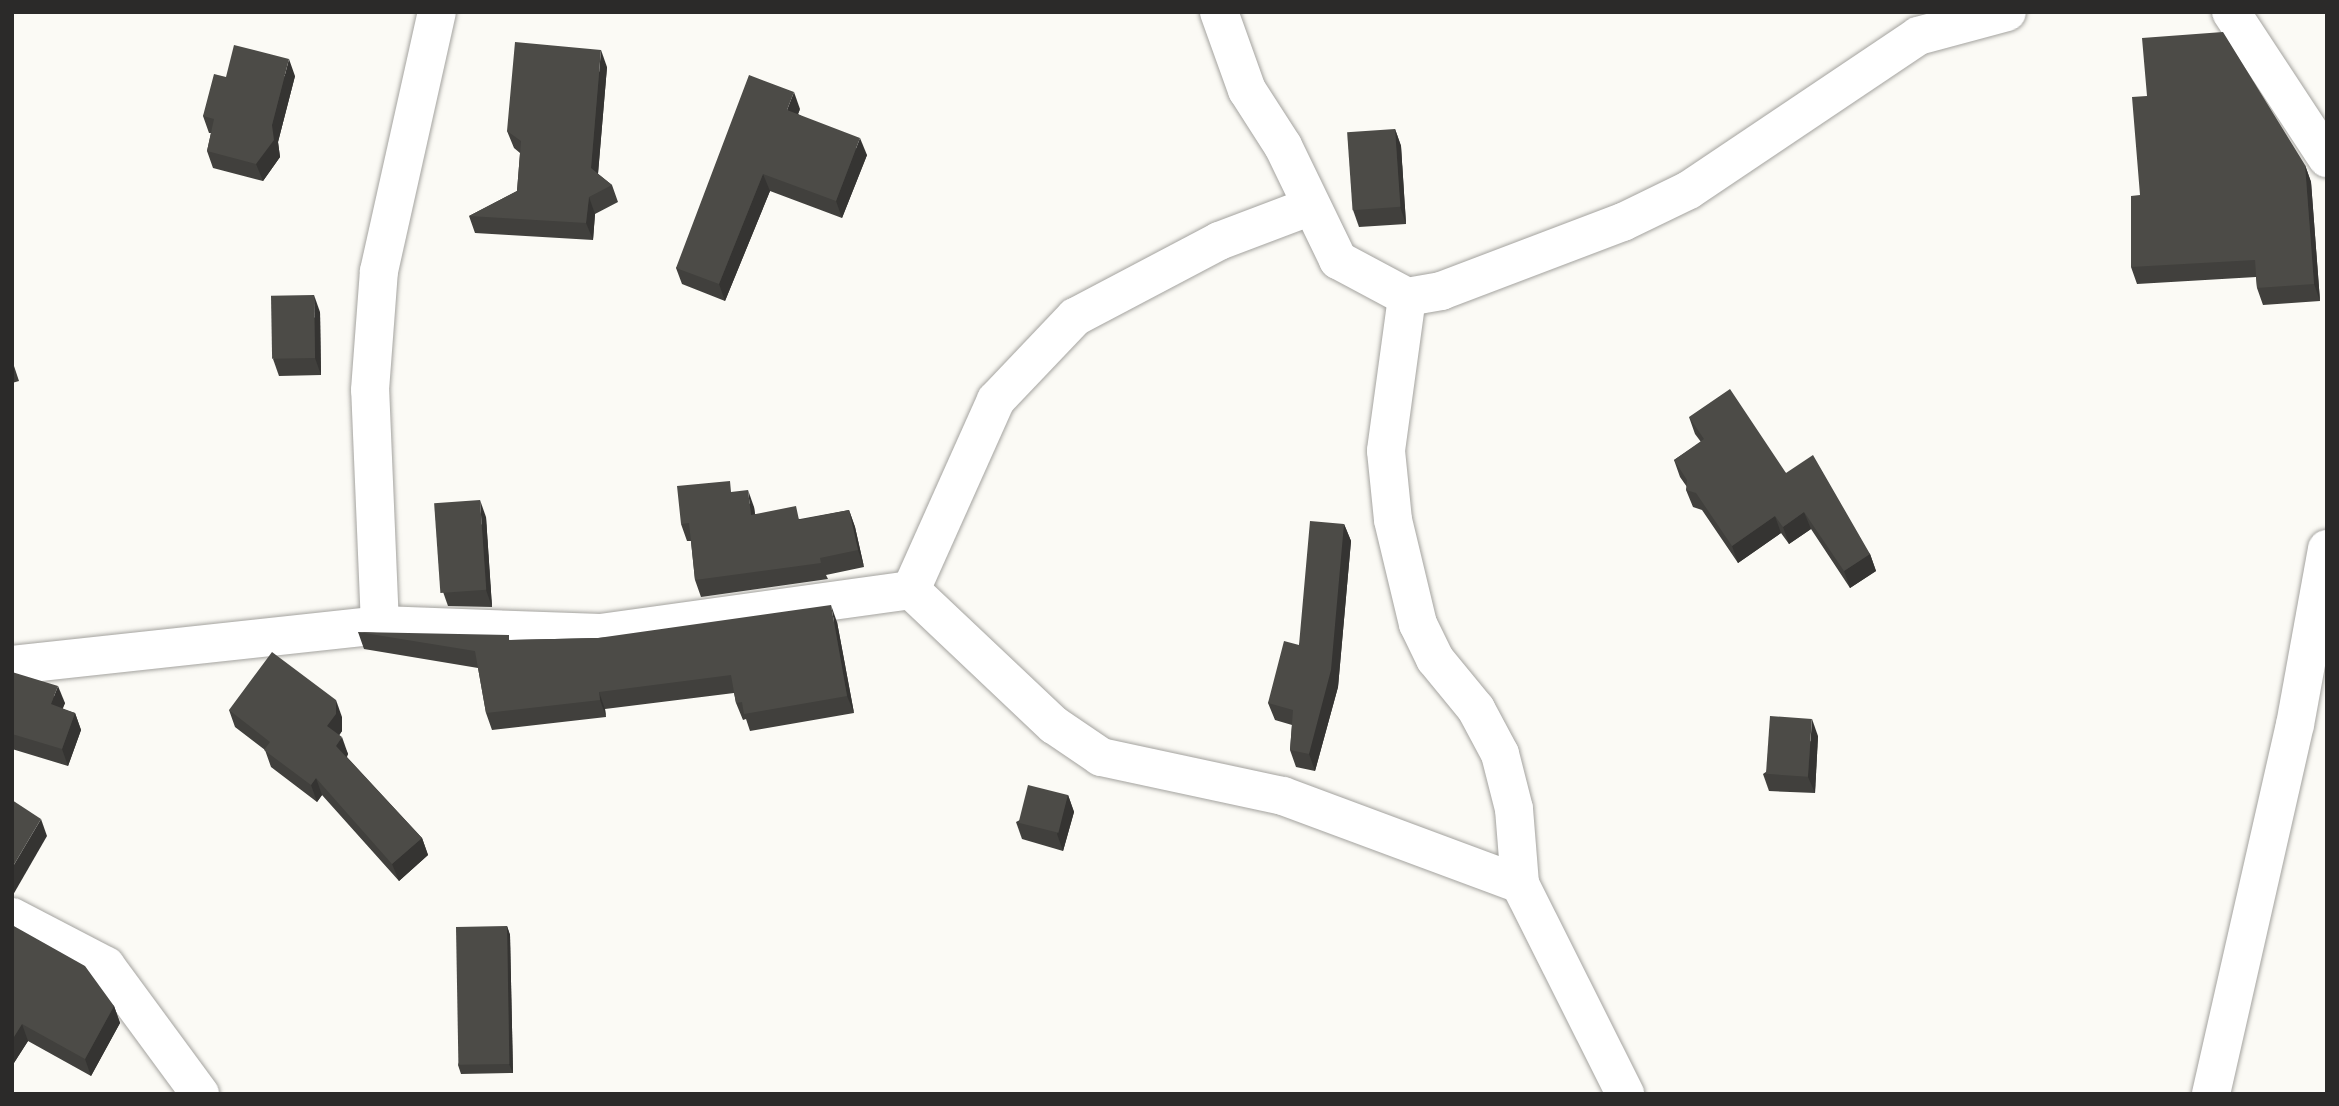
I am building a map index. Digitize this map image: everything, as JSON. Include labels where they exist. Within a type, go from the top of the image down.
[{"type":"street","points":[[380,625],[370,390],[379,271],[437,12]]},
{"type":"street","points":[[1219,12],[1247,90],[1283,146],[1309,208],[1338,260],[1408,298],[1441,291],[1623,222],[1689,190],[1919,36],[2007,12]]},
{"type":"street","points":[[2231,12],[2327,158]]},
{"type":"street","points":[[911,590],[996,400],[1075,317],[1219,241],[1309,208]]},
{"type":"street","points":[[1408,298],[1386,452],[1393,520],[1418,624],[1435,659],[1476,709],[1500,754],[1514,809],[1520,884],[1625,1094]]},
{"type":"street","points":[[2211,1094],[2295,725],[2327,550]]},
{"type":"street","points":[[12,666],[380,625],[601,633],[911,590]]},
{"type":"street","points":[[911,590],[1054,724],[1101,757],[1283,796],[1520,884]]},
{"type":"street","points":[[12,917],[106,966],[200,1094]]},
{"type":"building","points":[[2223,32],[2305,165],[2314,284],[2257,288],[2255,260],[2131,267],[2131,196],[2140,195],[2132,97],[2147,96],[2142,38]]},
{"type":"building","points":[[515,42],[601,50],[591,168],[612,185],[589,197],[586,223],[469,216],[517,191],[521,141],[507,131]]},
{"type":"building","points":[[234,45],[289,59],[272,125],[274,140],[256,164],[207,151],[214,119],[203,116],[214,74],[226,77]]},
{"type":"building","points":[[749,75],[794,92],[787,110],[860,138],[836,201],[763,174],[719,284],[676,268]]},
{"type":"building","points":[[1395,129],[1400,207],[1353,210],[1347,132]]},
{"type":"building","points":[[314,295],[315,358],[272,359],[271,296]]},
{"type":"building","points":[[1730,389],[1786,473],[1813,455],[1870,554],[1844,571],[1804,512],[1783,527],[1775,516],[1732,546],[1696,493],[1686,490],[1687,480],[1674,460],[1704,439],[1689,417]]},
{"type":"building","points":[[730,481],[731,492],[748,490],[751,515],[796,506],[799,520],[849,510],[858,550],[820,558],[821,563],[695,580],[689,523],[681,524],[677,486]]},
{"type":"building","points":[[480,500],[486,590],[440,593],[434,503]]},
{"type":"building","points":[[1310,521],[1344,524],[1331,670],[1309,754],[1290,750],[1293,710],[1268,703],[1284,641],[1299,645]]},
{"type":"building","points":[[831,605],[847,696],[744,714],[742,702],[736,703],[731,675],[599,692],[600,700],[486,713],[475,651],[358,632],[509,635],[509,640],[598,638]]},
{"type":"building","points":[[272,652],[336,700],[336,714],[327,726],[342,737],[336,746],[422,838],[392,864],[316,778],[311,785],[264,750],[270,742],[229,710]]},
{"type":"building","points":[[12,672],[58,686],[51,704],[75,713],[62,749],[12,734]]},
{"type":"building","points":[[1770,716],[1812,719],[1808,777],[1766,774]]},
{"type":"building","points":[[1028,785],[1068,795],[1058,833],[1019,823]]},
{"type":"building","points":[[12,800],[41,819],[12,868]]},
{"type":"building","points":[[12,925],[85,966],[114,1006],[85,1059],[22,1024],[12,1040]]},
{"type":"building","points":[[507,926],[509,1064],[458,1065],[456,927]]}]
